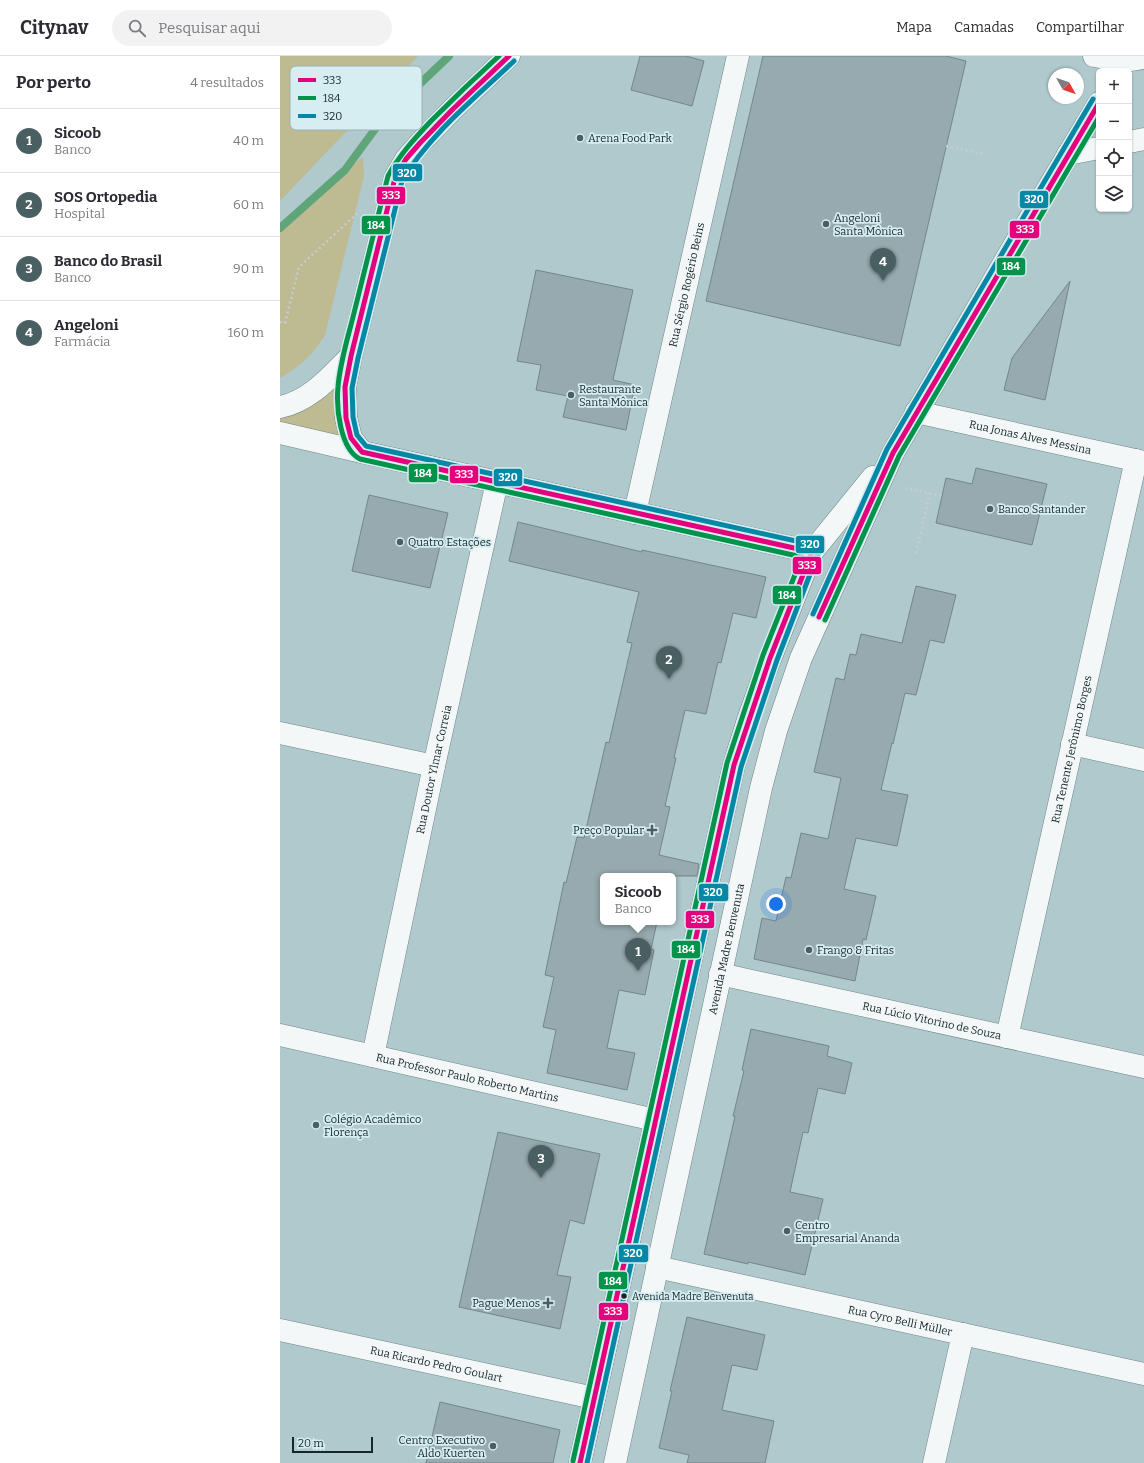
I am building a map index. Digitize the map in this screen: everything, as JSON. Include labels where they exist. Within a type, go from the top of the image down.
[{"type":"street","points":[[362,452],[352,438],[346,418],[345,387],[351,356],[395,178],[406,159],[420,143],[453,109],[509,56]]},
{"type":"street","name":"Rua Sérgio Rogério Beins","points":[[635,513],[738,56]]},
{"type":"street","points":[[1094,56],[1128,62]]},
{"type":"street","name":"Avenida Madre Benvenuta","points":[[615,1463],[761,788],[776,731],[801,658],[893,453],[1098,104]]},
{"type":"street","points":[[1132,141],[1144,139]]},
{"type":"street","points":[[1068,154],[1096,149]]},
{"type":"street","points":[[280,407],[289,406],[304,398],[325,383],[351,356]]},
{"type":"street","name":"Rua Jonas Alves Messina","points":[[916,412],[1140,461]]},
{"type":"street","points":[[280,433],[812,552]]},
{"type":"street","name":"Avenida Madre Benvenuta","points":[[580,1463],[734,765],[767,667],[812,552],[893,453]]},
{"type":"street","name":"Rua Tenente Jerônimo Borges","points":[[1007,1037],[1072,744],[1140,461]]},
{"type":"street","name":"Rua Doutor Ylmar Correia","points":[[374,1056],[434,766],[497,482]]},
{"type":"street","points":[[280,732],[434,766]]},
{"type":"street","points":[[1072,744],[1144,760]]},
{"type":"street","name":"Rua Lúcio Vitorino de Souza","points":[[720,974],[1144,1067]]},
{"type":"street","name":"Rua Professor Paulo Roberto Martins","points":[[280,1035],[655,1120]]},
{"type":"street","name":"Rua Cyro Belli Müller","points":[[657,1267],[1144,1374]]},
{"type":"street","name":"Rua Ricardo Pedro Goulart","points":[[280,1330],[594,1398]]},
{"type":"street","points":[[934,1463],[963,1334]]},
{"type":"path","points":[[946,146],[984,154]]},
{"type":"path","points":[[280,322],[285,324],[299,268],[361,210]]},
{"type":"path","points":[[902,487],[942,496]]},
{"type":"path","points":[[916,553],[930,493]]},
{"type":"shaded area","points":[[280,56],[418,56],[408,66],[290,66],[290,130],[348,130],[280,201]]},
{"type":"shaded area","points":[[363,157],[364,176],[325,335],[306,360],[280,378],[280,228],[345,170]]},
{"type":"shaded area","points":[[337,381],[340,437],[280,423],[280,417]]},
{"type":"building","points":[[640,56],[686,56],[704,61],[692,106],[631,90]]},
{"type":"building","name":"Angeloni Santa Mônica","points":[[763,56],[946,56],[966,61],[900,346],[706,301]]},
{"type":"building","points":[[536,270],[633,290],[613,380],[635,385],[626,430],[563,417],[568,396],[536,390],[541,365],[517,361]]},
{"type":"building","points":[[1070,281],[1045,400],[1004,390],[1012,358]]},
{"type":"building","name":"Banco Santander","points":[[976,468],[1047,484],[1032,545],[936,523],[946,478],[972,484]]},
{"type":"building","name":"Quatro Estações","points":[[369,495],[448,513],[430,588],[352,571]]},
{"type":"building","points":[[518,522],[642,552],[642,550],[766,577],[756,618],[733,613],[721,663],[718,662],[706,714],[685,710],[665,806],[670,807],[659,855],[699,864],[697,876],[676,876],[676,873],[600,873],[600,925],[656,925],[651,949],[654,950],[645,995],[619,990],[607,1048],[635,1053],[627,1090],[547,1073],[556,1030],[543,1027],[554,977],[545,975],[564,882],[566,883],[577,837],[584,838],[606,742],[609,743],[632,643],[627,642],[639,592],[509,561]]},
{"type":"building","points":[[916,586],[956,595],[944,643],[930,640],[916,695],[905,693],[893,744],[892,743],[881,790],[908,795],[897,846],[856,838],[844,889],[876,896],[866,940],[863,939],[855,981],[754,959],[762,918],[776,921],[786,877],[791,878],[801,833],[828,839],[841,778],[814,772],[836,678],[844,680],[850,654],[856,655],[861,634],[902,643]]},
{"type":"building","points":[[751,1029],[829,1046],[827,1056],[852,1063],[845,1094],[818,1088],[808,1133],[803,1132],[790,1192],[823,1199],[805,1275],[704,1254],[735,1116],[733,1116],[744,1071],[742,1070]]},
{"type":"building","points":[[498,1132],[600,1154],[584,1224],[570,1220],[557,1275],[571,1277],[560,1329],[459,1307]]},
{"type":"building","points":[[687,1317],[765,1335],[757,1370],[732,1365],[722,1410],[774,1421],[765,1463],[687,1463],[689,1455],[659,1448]]},
{"type":"building","name":"Centro Executivo Aldo Kuerten","points":[[440,1402],[560,1430],[553,1463],[426,1463]]},
{"type":"waterway","points":[[422,82],[449,56]]},
{"type":"waterway","points":[[280,228],[345,170],[374,130]]},
{"type":"transit line","name":"184","points":[[499,56],[426,127],[403,153],[388,176],[339,377],[339,416],[341,427],[348,446],[353,454],[360,459],[802,557],[763,655],[727,763],[573,1461]]},
{"type":"transit line","name":"333","points":[[509,56],[453,109],[420,143],[406,159],[395,178],[351,356],[345,387],[346,418],[351,438],[362,452],[812,552],[770,658],[734,765],[580,1463]]},
{"type":"transit line","name":"320","points":[[514,61],[439,133],[412,165],[402,181],[358,358],[352,388],[353,417],[357,435],[366,446],[814,545],[819,551],[777,660],[741,767],[587,1463]]},
{"type":"transit line","name":"320","points":[[813,614],[887,449],[1093,99]]},
{"type":"transit line","name":"333","points":[[819,617],[893,453],[1098,104]]},
{"type":"transit line","name":"184","points":[[825,620],[899,456],[1096,122]]},
{"type":"place","name":"Arena Food Park","points":[[580,138]]},
{"type":"place","name":"Angeloni Santa Mônica","points":[[826,224]]},
{"type":"place","name":"Angeloni","points":[[883,281]]},
{"type":"place","name":"Restaurante Santa Mônica","points":[[571,395]]},
{"type":"place","name":"Banco Santander","points":[[990,509]]},
{"type":"place","name":"Quatro Estações","points":[[400,542]]},
{"type":"place","name":"SOS Ortopedia","points":[[669,679]]},
{"type":"place","name":"Preço Popular","points":[[652,830]]},
{"type":"place","name":"Frango & Fritas","points":[[809,950]]},
{"type":"place","name":"Sicoob","points":[[638,971]]},
{"type":"place","name":"Colégio Acadêmico Florença","points":[[316,1125]]},
{"type":"place","name":"Banco do Brasil","points":[[541,1178]]},
{"type":"place","name":"Centro Empresarial Ananda","points":[[787,1231]]},
{"type":"place","name":"Avenida Madre Benvenuta","points":[[624,1296]]},
{"type":"place","name":"Pague Menos","points":[[548,1303]]},
{"type":"place","name":"Centro Executivo Aldo Kuerten","points":[[493,1446]]}]
